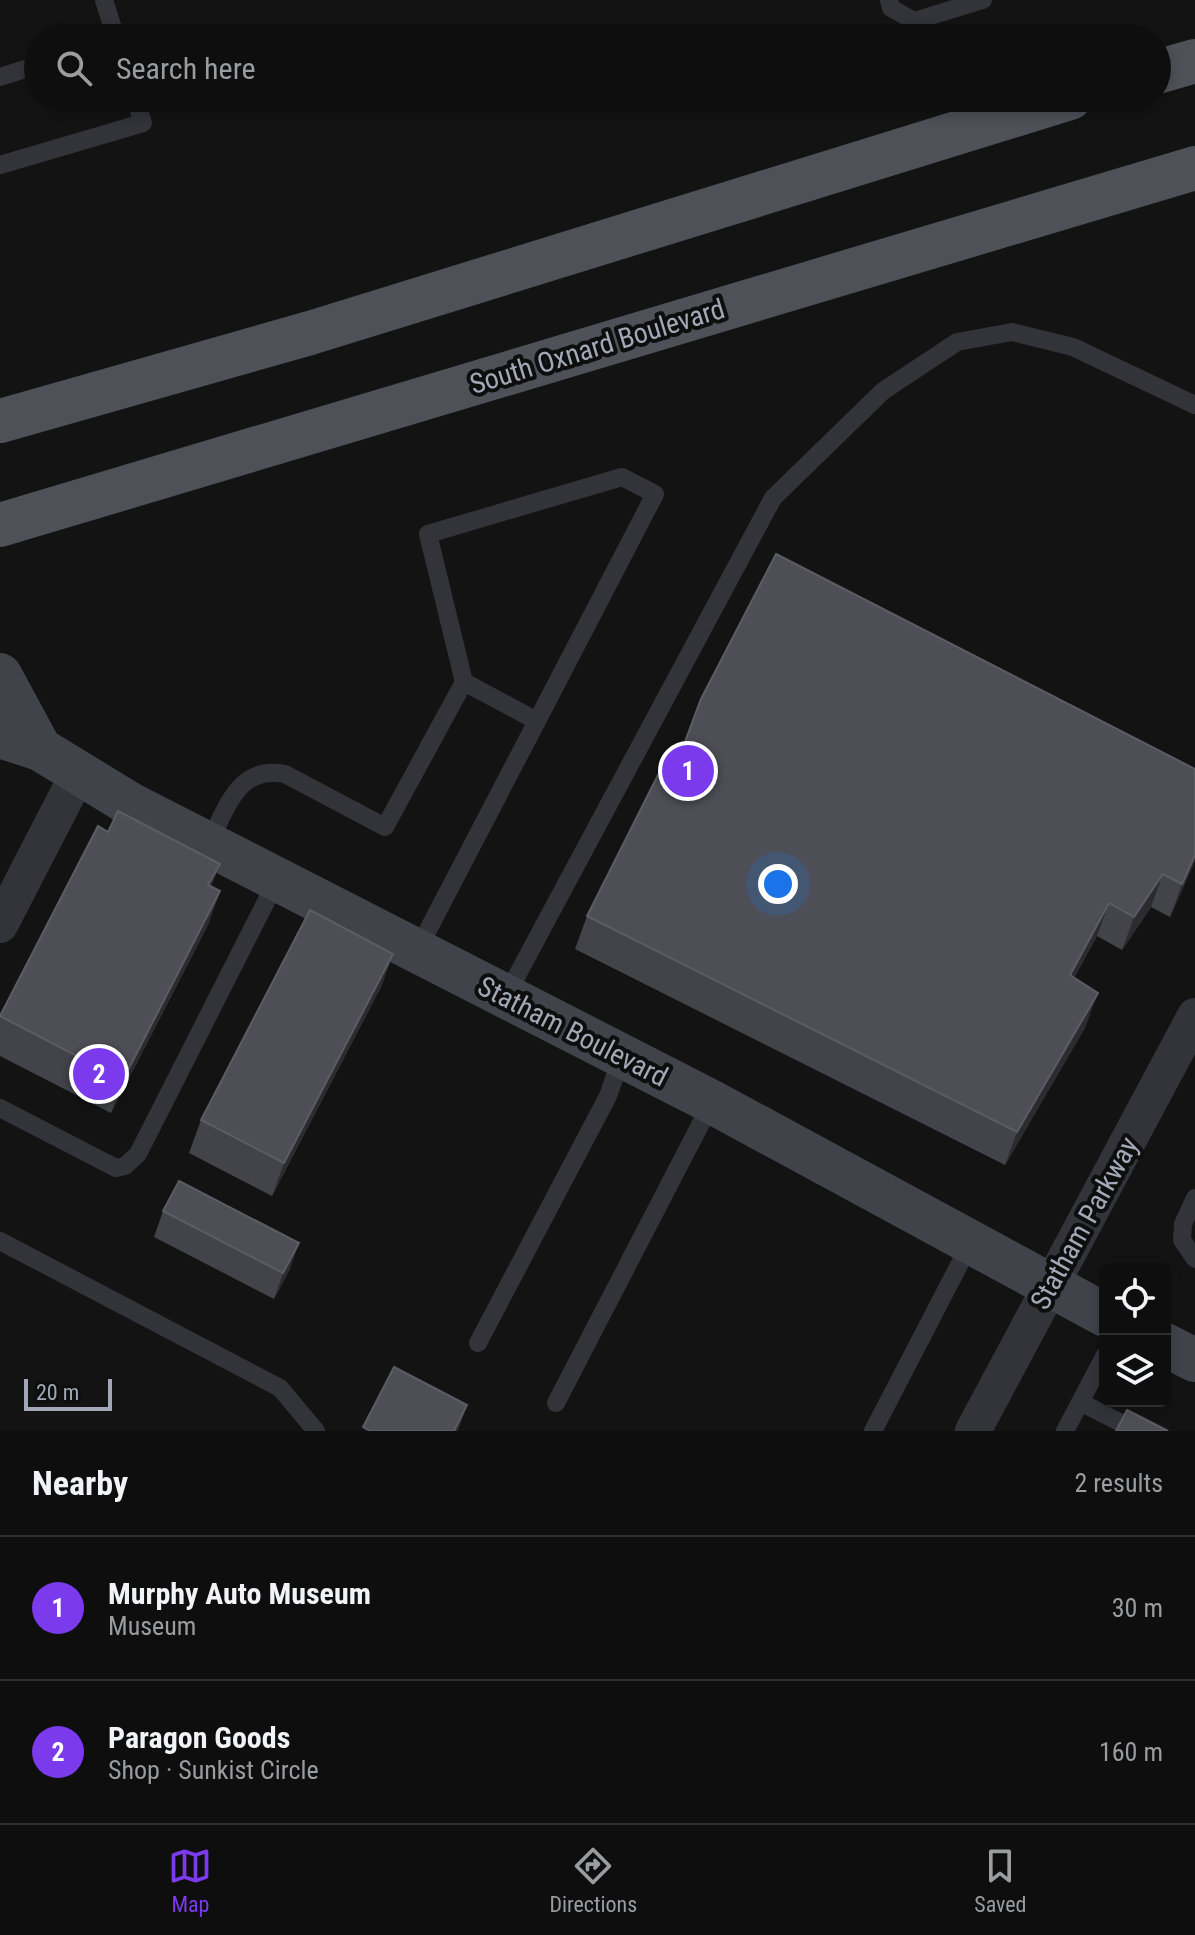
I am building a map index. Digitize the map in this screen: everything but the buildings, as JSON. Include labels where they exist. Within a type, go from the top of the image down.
[{"type":"main road","points":[[1171,68],[1195,61]]},
{"type":"main road","points":[[0,421],[310,333],[1025,112]]},
{"type":"main road","name":"South Oxnard Boulevard","points":[[0,525],[1195,168]]},
{"type":"street","name":"Statham Boulevard","points":[[0,675],[20,743],[277,880],[712,1102],[1099,1312]]},
{"type":"street","points":[[0,925],[78,774]]},
{"type":"street","name":"Statham Parkway","points":[[973,1431],[1195,1016]]},
{"type":"street","points":[[1171,1348],[1195,1360]]},
{"type":"lane","points":[[104,0],[112,24]]},
{"type":"lane","points":[[889,0],[891,8],[914,21],[983,0]]},
{"type":"lane","points":[[0,77],[24,69]]},
{"type":"lane","points":[[0,165],[143,123],[139,112]]},
{"type":"lane","points":[[505,997],[773,498],[883,391],[957,342],[1012,332],[1073,347],[1195,405]]},
{"type":"lane","points":[[208,844],[237,790],[251,775],[266,771],[285,774],[385,827],[464,682],[428,534],[622,477],[655,494],[417,951]]},
{"type":"lane","points":[[464,682],[537,721]]},
{"type":"lane","points":[[0,1108],[116,1168],[125,1166],[138,1154],[277,880]]},
{"type":"lane","points":[[478,1343],[608,1096],[622,1056]]},
{"type":"lane","points":[[556,1403],[712,1102]]},
{"type":"lane","points":[[1195,1198],[1183,1224],[1182,1240],[1195,1259]]},
{"type":"lane","points":[[0,1241],[280,1388],[316,1431]]},
{"type":"lane","points":[[873,1431],[970,1244]]},
{"type":"lane","points":[[1065,1431],[1099,1366]]},
{"type":"lane","points":[[1080,1402],[1137,1431]]},
{"type":"place","name":"Murphy Auto Museum","points":[[688,771]]},
{"type":"place","name":"Paragon Goods","points":[[99,1074]]}]
